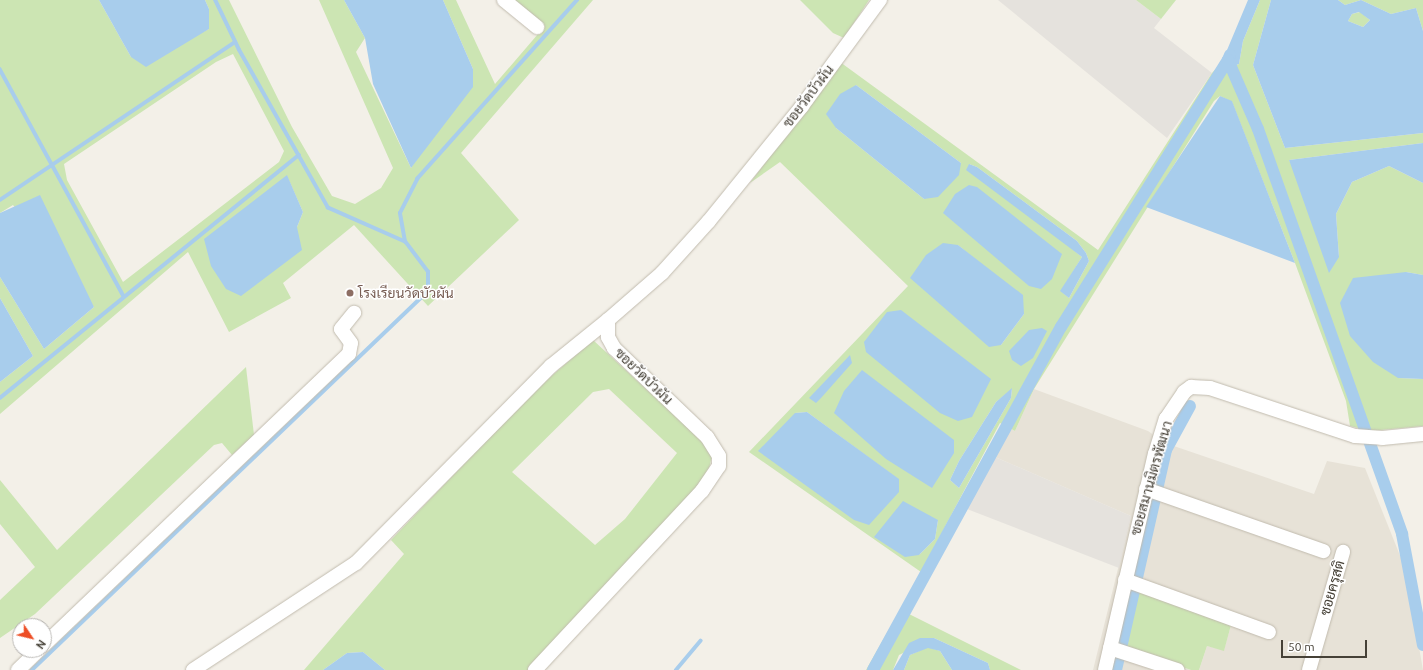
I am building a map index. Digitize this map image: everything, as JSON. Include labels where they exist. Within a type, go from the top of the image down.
[{"type":"street","points":[[504,0],[537,27]]},
{"type":"street","name":"ซอยวัดบัวผัน","points":[[534,670],[702,490],[719,466],[719,456],[707,436],[614,348],[608,337],[608,320],[662,272],[709,221],[802,106],[880,0]]},
{"type":"street","points":[[52,637],[349,354],[352,343],[341,329],[354,313]]},
{"type":"street","points":[[193,670],[356,563],[551,366],[608,320]]},
{"type":"street","name":"ซอยสมานมิตรพัฒนา","points":[[1105,670],[1124,580],[1146,489],[1166,419],[1177,400],[1191,388],[1210,388],[1367,438],[1423,434]]},
{"type":"street","points":[[1146,489],[1324,551]]},
{"type":"street","name":"ซอยครุสติ","points":[[1309,670],[1343,552]]},
{"type":"street","points":[[1124,580],[1270,632]]},
{"type":"street","points":[[1110,648],[1177,670]]},
{"type":"street","points":[[18,670],[30,658]]},
{"type":"shaded area","points":[[998,0],[1136,0],[1161,19],[1154,28],[1212,73],[1167,138]]},
{"type":"shaded area","points":[[1034,389],[1148,431],[1165,443],[1314,494],[1327,461],[1365,468],[1405,568],[1423,670],[1199,670],[1207,646],[1224,650],[1231,625],[1116,644],[1191,670],[1093,670],[1131,516],[995,457],[1009,428],[1015,431]]},
{"type":"shaded area","points":[[995,457],[1131,516],[1119,568],[967,509]]},
{"type":"green space","points":[[0,0],[99,0],[131,57],[184,41],[209,29],[209,9],[205,0],[229,0],[292,127],[332,196],[355,204],[381,188],[393,168],[319,0],[344,0],[365,38],[356,52],[411,168],[473,69],[443,0],[456,0],[495,84],[538,34],[497,0],[593,0],[461,153],[519,220],[428,306],[354,225],[283,283],[291,298],[229,332],[188,252],[0,414],[0,382],[33,356],[0,298],[0,277],[44,349],[94,307],[13,205],[0,213]],"holes":[[[233,54],[284,151],[279,162],[123,282],[67,180],[64,164],[216,62]],[[287,176],[303,212],[297,227]]]},
{"type":"green space","points":[[800,0],[869,0],[844,38],[833,33]]},
{"type":"green space","points":[[1136,0],[1176,0],[1161,19]]},
{"type":"green space","points":[[1260,0],[1271,0],[1253,65],[1285,148],[1423,133],[1423,143],[1289,160],[1339,257],[1336,214],[1352,182],[1389,166],[1423,183],[1423,275],[1406,272],[1398,378],[1423,379],[1423,426],[1370,431],[1350,426],[1346,401],[1295,263],[1232,102],[1220,96],[1214,101],[1034,389],[1015,431],[1000,423],[921,572],[749,452],[908,286],[780,162],[750,183],[840,62],[1098,250],[1212,73],[1222,62],[1228,68],[1239,64],[1243,41]],"holes":[[[856,85],[961,163],[924,199],[836,128]],[[969,164],[977,167],[1077,241],[1086,253],[1089,261],[1069,298],[1061,291],[1082,257]],[[958,245],[981,264],[1024,314],[1001,345]],[[1012,389],[1011,398],[959,488],[950,480],[959,461],[996,402]],[[807,412],[898,479],[795,413]],[[938,520],[935,539],[919,555]]]},
{"type":"green space","points":[[1338,0],[1361,0],[1345,5]]},
{"type":"green space","points":[[1361,0],[1423,0],[1423,31],[1416,8],[1391,14]]},
{"type":"green space","points":[[1360,12],[1370,20],[1363,27],[1348,21],[1352,14]]},
{"type":"green space","points":[[593,340],[713,451],[709,469],[697,488],[528,670],[385,670],[363,652],[347,653],[323,670],[304,670],[404,554],[391,540],[533,392]],"holes":[[[609,389],[677,453],[625,519],[595,545],[512,472],[593,392]]]},
{"type":"green space","points":[[246,367],[254,435],[232,455],[222,443],[214,445],[35,614],[29,618],[12,618],[12,630],[0,638],[0,600],[35,567],[0,524],[0,480],[57,550]]},
{"type":"green space","points":[[1135,589],[1231,625],[1224,651],[1207,646],[1199,670],[1191,670],[1116,644],[1129,590]]},
{"type":"green space","points":[[900,610],[1021,670],[990,670],[988,663],[934,638],[899,655],[893,670],[866,670]]},
{"type":"green space","points":[[928,647],[940,651],[952,670],[904,670],[910,655]]},
{"type":"water","points":[[99,0],[205,0],[209,9],[209,29],[146,67],[131,57]]},
{"type":"water","points":[[344,0],[443,0],[473,69],[473,87],[411,168],[373,84],[365,38]]},
{"type":"water","points":[[1248,0],[1260,0],[1243,41],[1239,64],[1228,68],[1222,62]]},
{"type":"water","points":[[1271,0],[1338,0],[1345,5],[1361,0],[1391,14],[1416,8],[1423,31],[1423,133],[1285,148],[1253,65]],"holes":[[[1359,12],[1370,20],[1363,27],[1348,21],[1352,14]]]},
{"type":"water","points":[[856,85],[961,163],[959,175],[938,197],[924,199],[836,128],[826,114],[840,94]]},
{"type":"water","points":[[1220,96],[1232,101],[1295,263],[1146,207]]},
{"type":"water","points":[[1423,143],[1423,183],[1389,166],[1352,182],[1336,214],[1339,257],[1329,273],[1289,160]]},
{"type":"water","points":[[969,164],[977,167],[1077,241],[1086,253],[1089,261],[1069,298],[1060,291],[1082,257],[966,170]]},
{"type":"water","points":[[287,175],[303,212],[297,227],[302,250],[241,296],[226,289],[211,266],[204,239]]},
{"type":"water","points":[[969,185],[977,187],[1062,254],[1052,279],[1041,289],[1029,286],[943,213],[955,194]]},
{"type":"water","points":[[40,195],[94,307],[44,349],[0,277],[0,213]]},
{"type":"water","points":[[943,243],[958,245],[1023,295],[1024,314],[1001,345],[989,347],[910,278],[926,255]]},
{"type":"water","points":[[1406,272],[1423,275],[1423,379],[1398,378],[1373,362],[1350,336],[1340,303],[1353,278]]},
{"type":"water","points":[[0,298],[33,356],[0,382]]},
{"type":"water","points":[[901,310],[991,379],[972,417],[958,421],[940,413],[866,352],[864,342],[887,312]]},
{"type":"water","points":[[1042,328],[1047,331],[1033,358],[1021,366],[1012,360],[1009,351],[1029,330]]},
{"type":"water","points":[[850,355],[852,363],[821,398],[816,403],[809,398]]},
{"type":"water","points":[[862,370],[954,440],[954,453],[932,488],[886,459],[834,413],[844,391]]},
{"type":"water","points":[[1012,388],[1011,398],[959,488],[950,480],[959,461],[996,402]]},
{"type":"water","points":[[807,412],[899,479],[899,492],[869,525],[854,520],[758,451],[795,413]]},
{"type":"water","points":[[903,501],[938,520],[935,539],[919,555],[905,557],[874,537]]},
{"type":"water","points":[[920,638],[934,638],[988,663],[990,670],[952,670],[940,651],[928,648],[910,655],[904,670],[893,670],[909,643]]},
{"type":"water","points":[[363,652],[385,670],[323,670],[347,653]]},
{"type":"waterway","points":[[32,670],[428,291],[428,272],[405,242],[328,208],[239,50],[215,0]]},
{"type":"waterway","points":[[405,242],[400,213],[417,179],[577,0]]},
{"type":"waterway","points":[[0,200],[235,42]]},
{"type":"waterway","points":[[1230,55],[1228,60],[1258,129],[1402,534],[1423,645]]},
{"type":"waterway","points":[[873,670],[1061,327],[1228,60]]},
{"type":"waterway","points":[[0,69],[124,296]]},
{"type":"waterway","points":[[0,398],[299,155]]},
{"type":"waterway","points":[[1116,670],[1166,450],[1190,406]]},
{"type":"waterway","points":[[676,670],[700,641]]},
{"type":"place","name":"โรงเรียนวัดบัวผัน","points":[[350,293]]}]
